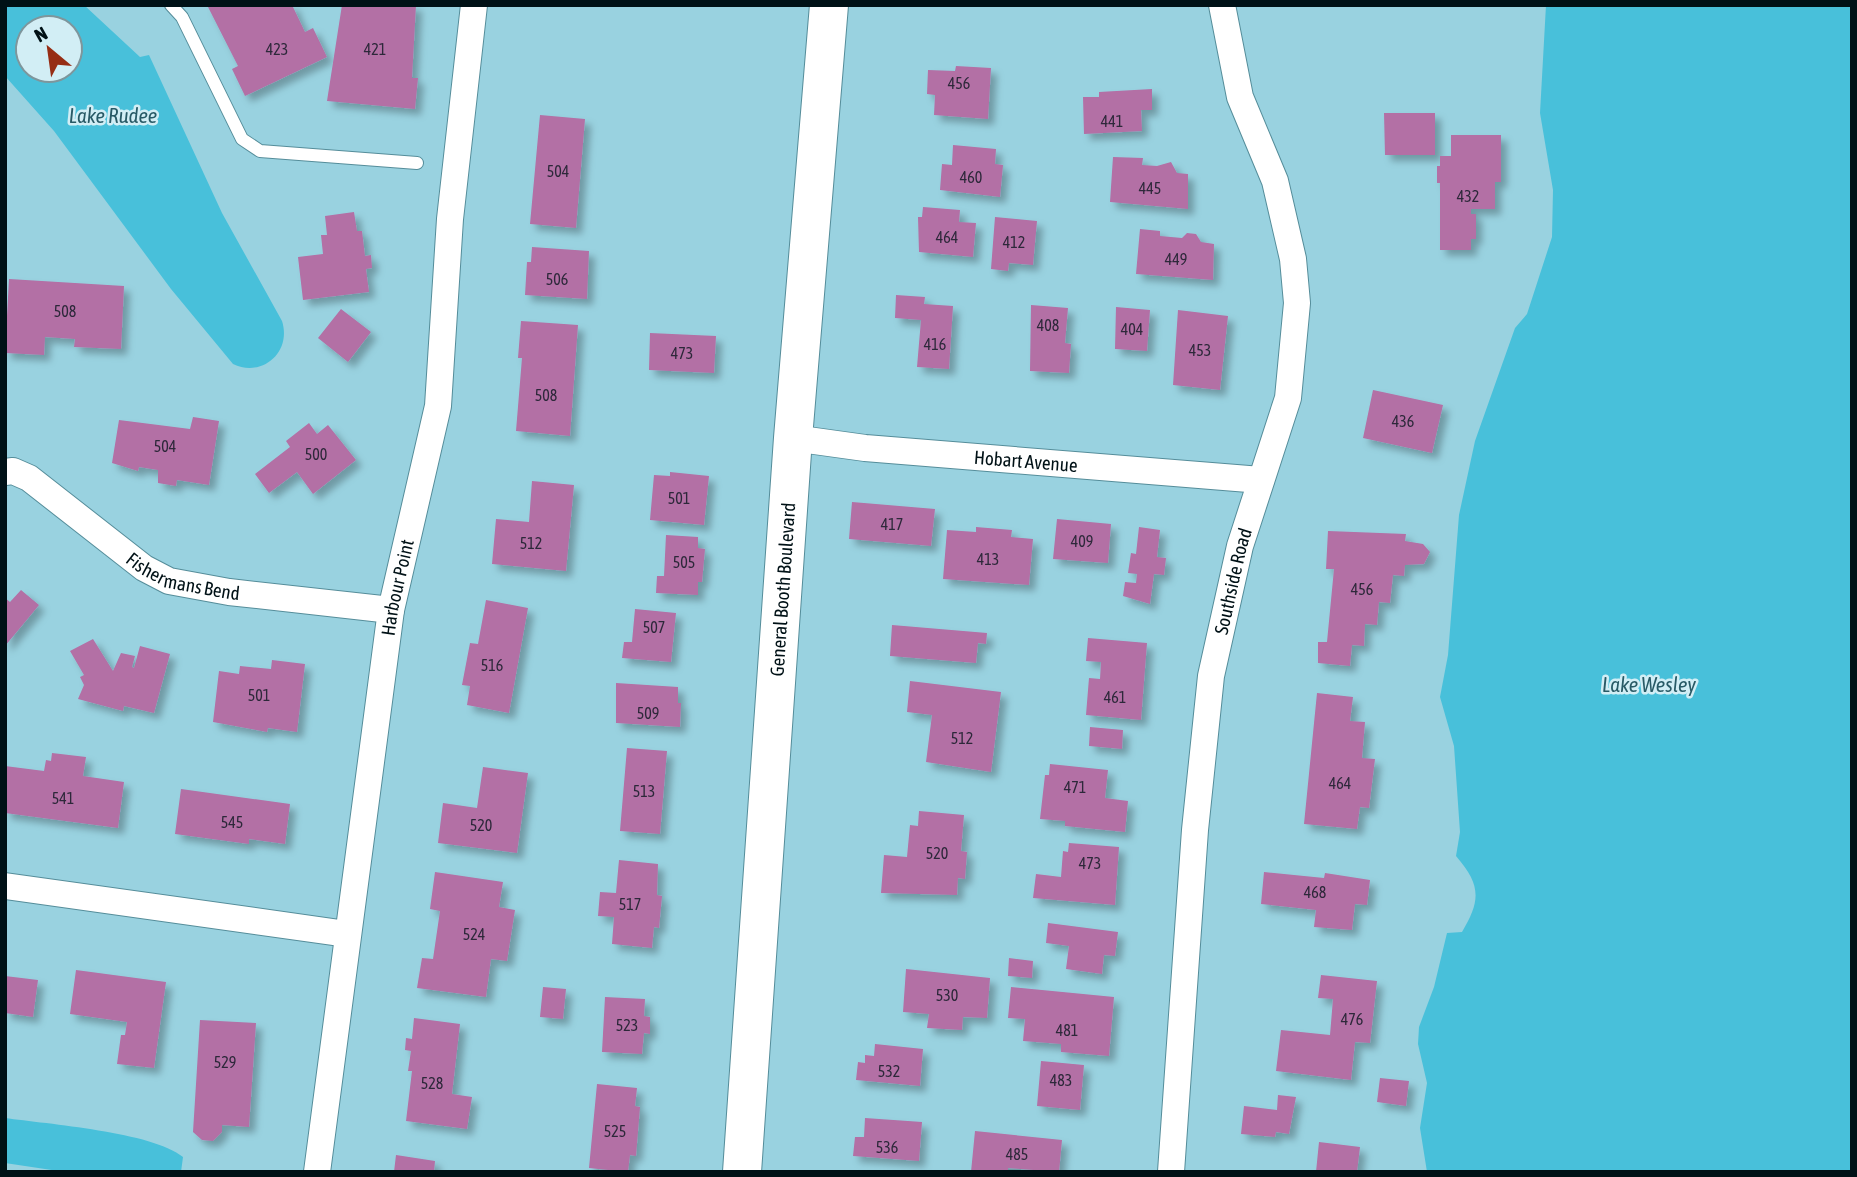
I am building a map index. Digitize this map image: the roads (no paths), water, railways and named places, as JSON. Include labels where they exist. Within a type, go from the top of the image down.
[{"type":"highway","name":"General Booth Boulevard","points":[[742,1172],[793,438],[829,5]]},
{"type":"street","name":"Harbour Point","points":[[317,1172],[391,610],[438,406],[450,219],[474,5]]},
{"type":"street","name":"Southside Road","points":[[1171,1172],[1204,729],[1224,607],[1288,398],[1297,303],[1293,258],[1275,181],[1240,97],[1222,5]]},
{"type":"street","name":"Hobart Avenue","points":[[793,438],[866,448],[1261,480]]},
{"type":"street","name":"Fishermans Bend","points":[[5,472],[13,471],[29,478],[144,568],[169,580],[229,592],[391,610]]},
{"type":"street","points":[[5,886],[347,934]]},
{"type":"lane","points":[[171,5],[182,17],[243,139],[250,146],[260,151],[417,163]]},
{"type":"water","name":"Lake Rudee","points":[[5,5],[84,5],[140,57],[149,55],[222,213],[282,321],[283,343],[272,359],[254,368],[233,364],[171,289],[54,131],[5,76]]},
{"type":"water","name":"Lake Wesley","points":[[1546,5],[1852,5],[1852,1172],[1427,1172],[1420,1128],[1427,1083],[1418,1044],[1419,1027],[1434,987],[1447,933],[1462,932],[1473,911],[1476,893],[1470,876],[1456,856],[1460,832],[1454,746],[1440,697],[1448,655],[1459,515],[1475,441],[1515,328],[1527,314],[1552,237],[1553,190],[1540,113]]},
{"type":"water","points":[[5,1118],[98,1130],[148,1141],[183,1157],[181,1172],[65,1172],[5,1163]]}]
